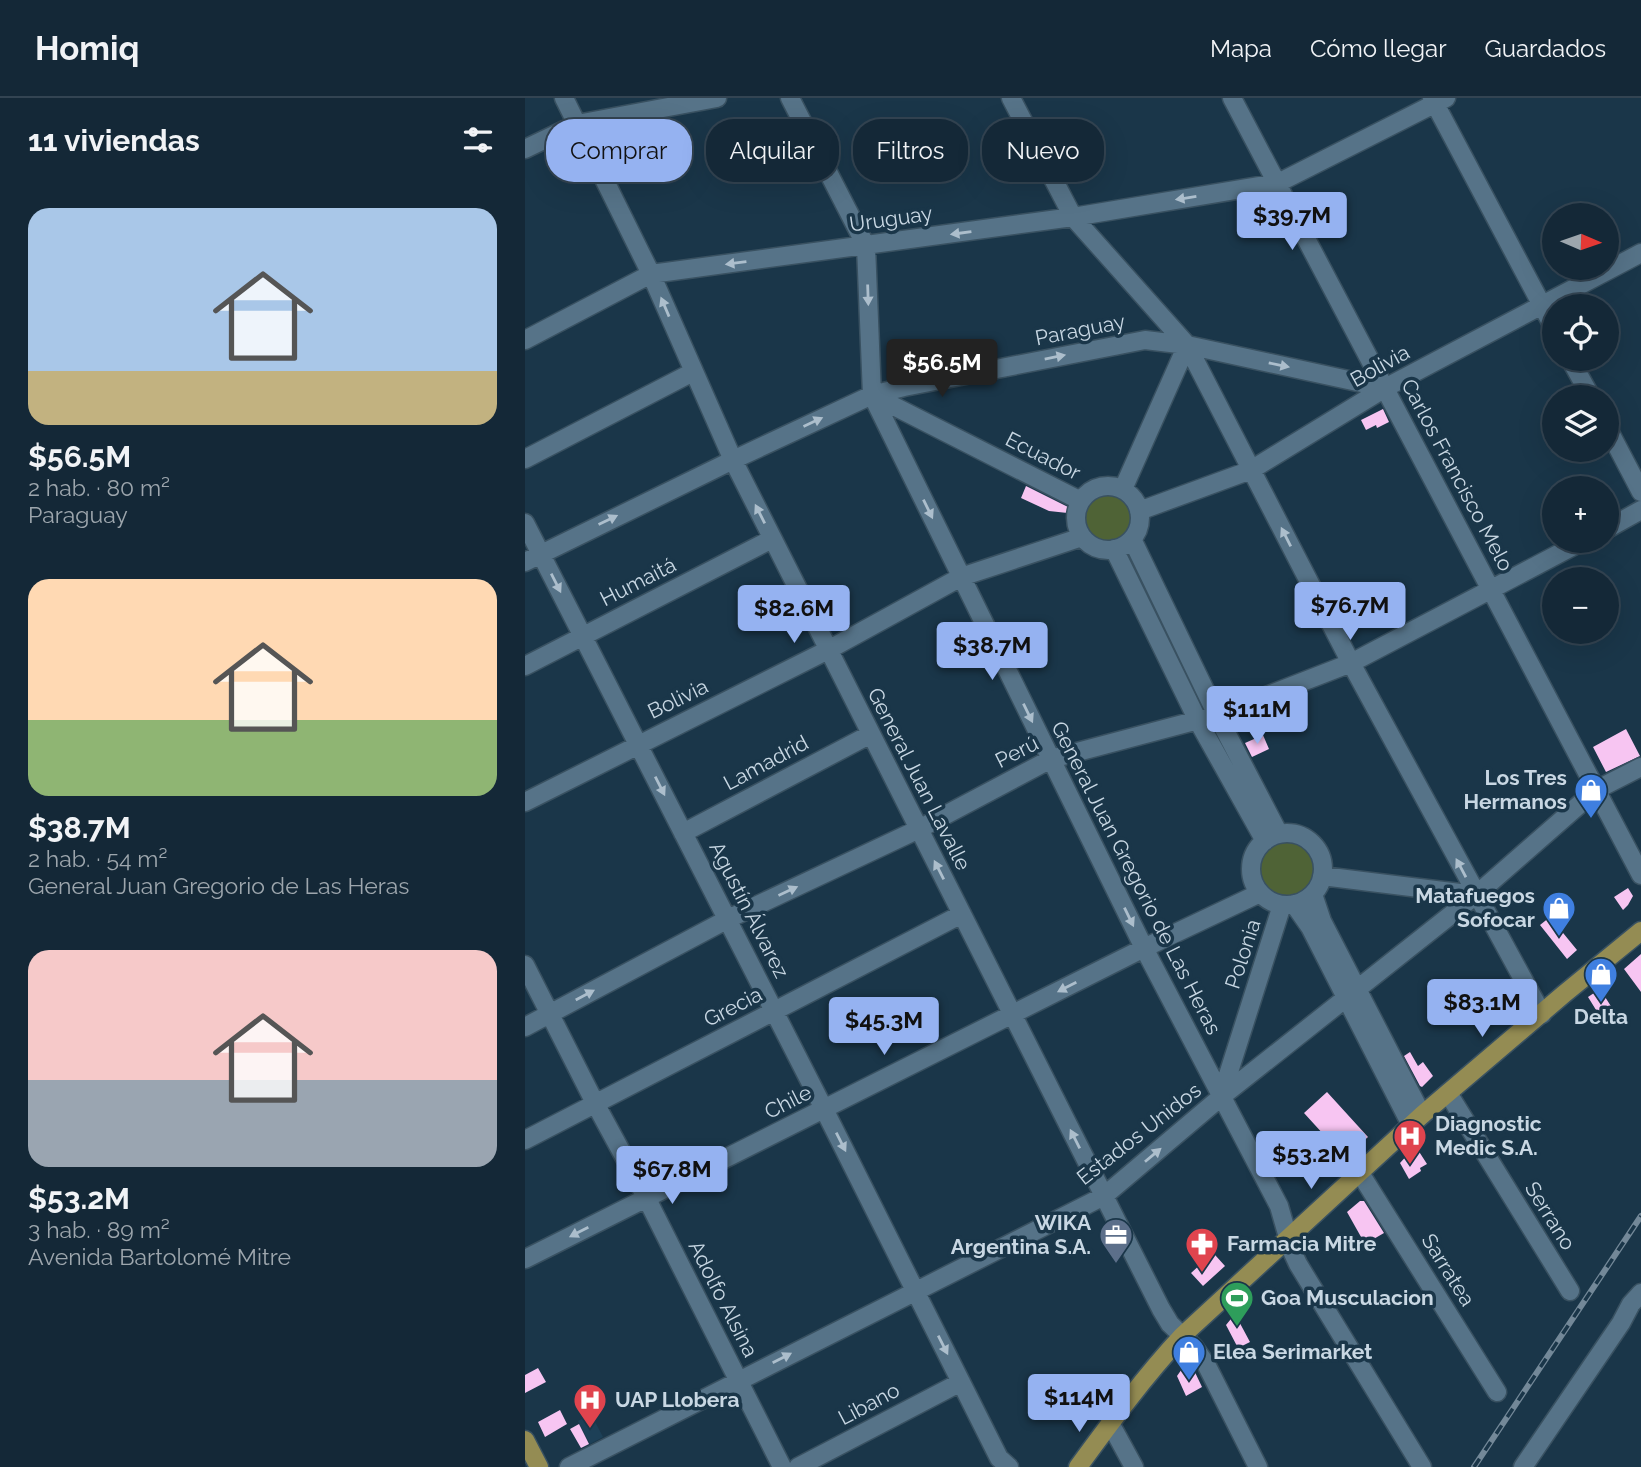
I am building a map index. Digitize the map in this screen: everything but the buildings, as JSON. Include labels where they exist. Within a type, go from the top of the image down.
[{"type":"main road","points":[[1078,1467],[1110,1423],[1182,1336],[1417,1120],[1641,931]]},
{"type":"main road","points":[[525,1440],[538,1467]]},
{"type":"street","name":"General Juan Lavalle","points":[[563,98],[574,119]]},
{"type":"street","points":[[604,119],[717,98]]},
{"type":"street","name":"General Juan Gregorio de Las Heras","points":[[790,98],[866,246],[872,395],[1144,948],[1279,1206],[1298,1264],[1422,1467]]},
{"type":"street","points":[[1011,98],[1073,217],[1187,345],[1351,663],[1542,1014]]},
{"type":"street","name":"Carlos Francisco Melo","points":[[1232,98],[1641,875]]},
{"type":"street","points":[[1438,100],[1542,306]]},
{"type":"street","name":"Uruguay","points":[[525,340],[651,274],[1073,217],[1278,183],[1438,100]]},
{"type":"street","points":[[525,149],[546,139]]},
{"type":"street","name":"General Juan Lavalle","points":[[606,182],[651,274],[733,460],[1161,1309],[1170,1324],[1206,1364],[1258,1467]]},
{"type":"street","name":"Bolivia","points":[[1564,294],[1641,253]]},
{"type":"street","name":"Bolivia","points":[[1139,511],[1251,470],[1385,388],[1542,306]]},
{"type":"street","name":"Paraguay","points":[[533,557],[872,395],[904,387],[1145,340],[1187,345],[1385,388]]},
{"type":"street","points":[[1123,489],[1187,345]]},
{"type":"street","points":[[525,459],[693,372]]},
{"type":"street","name":"Ecuador","points":[[872,395],[1081,501]]},
{"type":"street","points":[[1619,450],[1641,492]]},
{"type":"street","points":[[1114,486],[1123,489],[1131,495],[1139,511],[1137,531],[1132,540],[1124,546],[1114,549],[1097,548],[1083,537],[1078,529],[1077,510],[1087,493],[1095,488],[1114,486]]},
{"type":"street","points":[[1619,522],[1641,510]]},
{"type":"street","name":"Agustín Álvarez","points":[[525,523],[533,557],[583,636],[728,919],[961,1382],[997,1464]]},
{"type":"street","name":"Bolivia","points":[[525,802],[828,650],[961,578],[1083,537]]},
{"type":"street","name":"Humaitá","points":[[525,666],[772,539]]},
{"type":"street","points":[[1132,540],[1217,715],[1272,838]]},
{"type":"street","points":[[1114,549],[1198,721],[1272,838]]},
{"type":"street","name":"Perú","points":[[525,1027],[728,919],[919,829],[1051,760],[1217,715],[1351,663],[1560,553]]},
{"type":"street","name":"Lamadrid","points":[[683,833],[871,734]]},
{"type":"street","name":"Estados Unidos","points":[[569,1467],[1104,1196],[1221,1097],[1476,895],[1596,790],[1641,767]]},
{"type":"street","points":[[1291,833],[1302,836],[1319,851],[1323,862],[1322,876],[1314,894],[1304,901],[1288,904],[1266,898],[1260,892],[1254,883],[1253,860],[1257,849],[1272,838],[1291,833]]},
{"type":"street","points":[[1322,876],[1476,895]]},
{"type":"street","name":"Chile","points":[[525,1259],[1260,892]]},
{"type":"street","points":[[1314,894],[1322,921],[1352,994]]},
{"type":"street","points":[[1288,904],[1310,927],[1352,994],[1417,1120]]},
{"type":"street","name":"Polonia","points":[[1221,1097],[1288,904]]},
{"type":"street","name":"Grecia","points":[[525,1140],[962,914]]},
{"type":"street","name":"Adolfo Alsina","points":[[525,965],[782,1467]]},
{"type":"street","name":"Serrano","points":[[1448,1093],[1570,1291]]},
{"type":"street","name":"Sarratea","points":[[1360,1173],[1497,1392]]},
{"type":"street","points":[[1636,1299],[1641,1323]]},
{"type":"street","points":[[1523,1467],[1636,1299]]},
{"type":"street","name":"Libano","points":[[798,1467],[961,1382]]},
{"type":"street","points":[[1110,1423],[1134,1467]]},
{"type":"shaded area","points":[[591,1414],[603,1437],[590,1444],[578,1421]]},
{"type":"green space","points":[[1108,492],[1118,494],[1126,500],[1132,508],[1132,528],[1126,536],[1118,542],[1108,544],[1098,542],[1090,536],[1084,528],[1082,518],[1084,508],[1090,500],[1098,494]]},
{"type":"green space","points":[[1281,837],[1293,837],[1309,846],[1316,856],[1316,880],[1309,890],[1293,899],[1281,899],[1270,894],[1261,885],[1256,874],[1256,862],[1261,851],[1270,842]]},
{"type":"railway","points":[[1474,1467],[1641,1216]]},
{"type":"place","name":"Los Tres Hermanos","points":[[1591,820]]},
{"type":"place","name":"Matafuegos Sofocar","points":[[1559,938]]},
{"type":"place","name":"Delta","points":[[1601,1004]]},
{"type":"place","name":"Diagnostic Medic S.A.","points":[[1410,1166]]},
{"type":"place","name":"WIKA Argentina S.A.","points":[[1116,1265]]},
{"type":"place","name":"Farmacia Mitre","points":[[1202,1274]]},
{"type":"place","name":"Goa Musculacion","points":[[1237,1328]]},
{"type":"place","name":"Elea Serimarket","points":[[1189,1382]]},
{"type":"place","name":"UAP Llobera","points":[[590,1430]]}]
